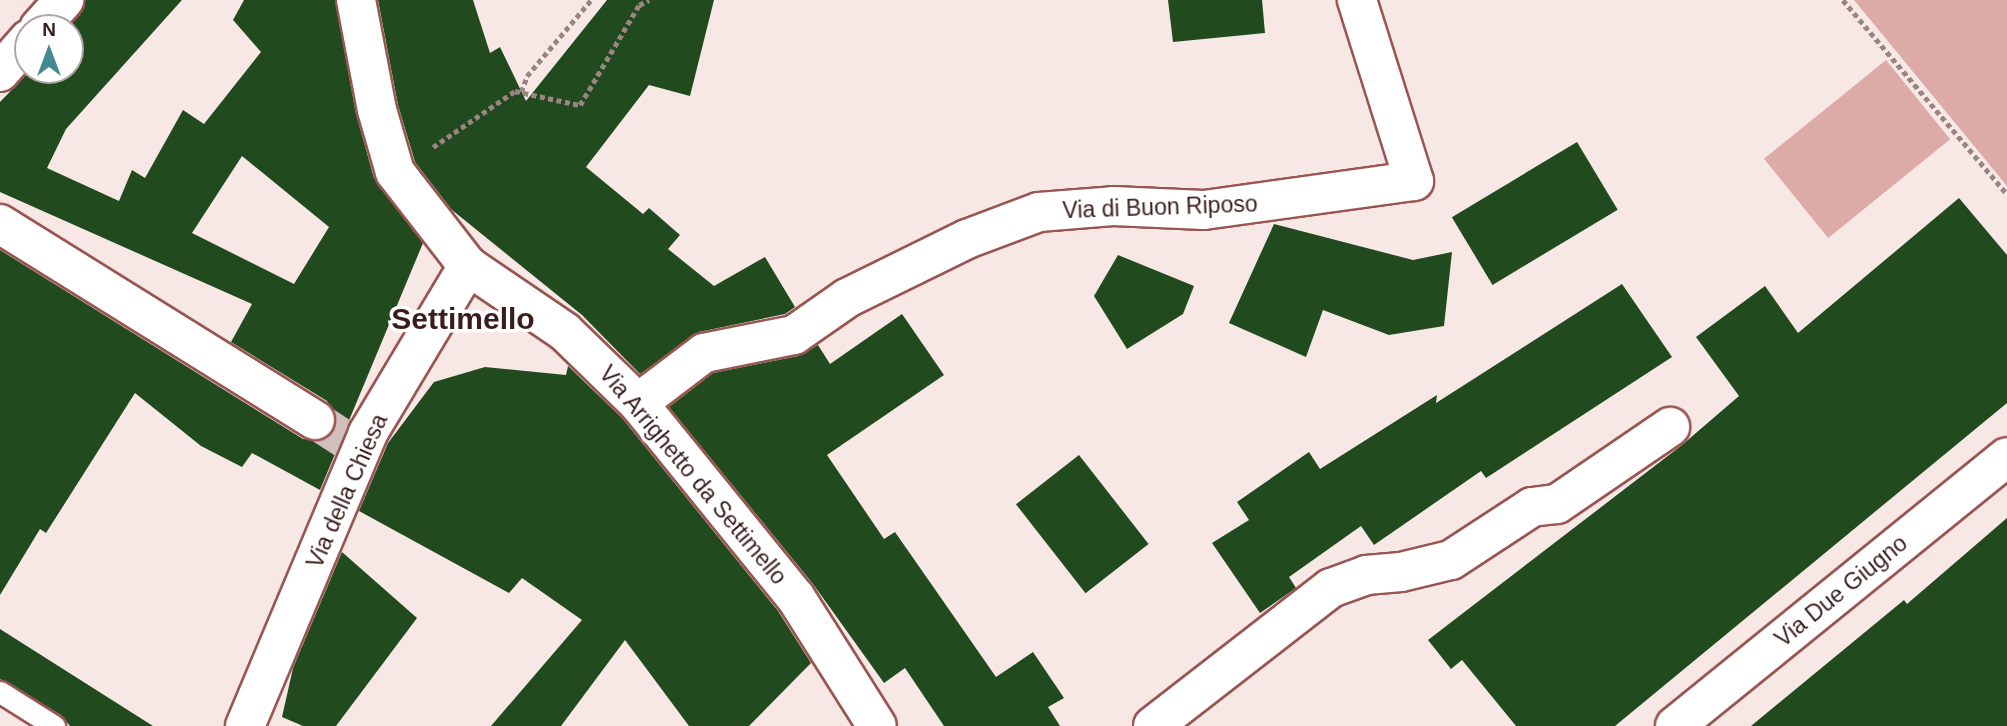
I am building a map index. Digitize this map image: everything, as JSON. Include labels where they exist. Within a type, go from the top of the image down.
[{"type":"street","points":[[52,14],[64,0]]},
{"type":"street","name":"Via Arrighetto da Settimello","points":[[356,0],[377,110],[396,172],[468,266],[565,332],[638,402],[796,598],[875,725]]},
{"type":"street","name":"Via di Buon Riposo","points":[[638,402],[704,353],[794,335],[847,298],[967,239],[1040,212],[1113,206],[1205,210],[1414,181],[1357,0]]},
{"type":"street","points":[[0,72],[14,56]]},
{"type":"street","points":[[0,224],[341,436]]},
{"type":"street","name":"Via della Chiesa","points":[[244,726],[341,436],[468,266]]},
{"type":"street","points":[[1153,726],[1331,588],[1366,575],[1401,572],[1451,559],[1532,507],[1557,504],[1670,427]]},
{"type":"street","name":"Via Due Giugno","points":[[1675,726],[2007,457]]},
{"type":"lane","points":[[0,692],[54,726]]},
{"type":"path","points":[[521,92],[527,76],[591,0]]},
{"type":"path","points":[[396,172],[514,91],[580,105],[639,5],[649,0]]},
{"type":"path","points":[[1843,0],[2007,194]]},
{"type":"shaded area","points":[[1854,0],[2007,0],[2007,186]]},
{"type":"shaded area","points":[[1886,60],[1950,139],[1828,238],[1764,159]]},
{"type":"building","points":[[85,0],[182,0],[66,129],[47,168],[119,201],[132,170],[145,178],[183,110],[204,124],[261,52],[233,20],[244,0],[335,0],[356,114],[374,178],[423,243],[320,490],[252,453],[242,467],[201,446],[135,393],[46,533],[40,529],[0,595],[0,250],[303,439],[325,440],[337,421],[327,401],[231,342],[252,304],[0,192],[0,102],[17,84],[84,84],[84,14],[76,14]],"holes":[[[242,156],[329,227],[294,284],[192,233]]]},
{"type":"building","points":[[378,0],[473,0],[490,53],[500,47],[526,101],[607,0],[714,0],[690,96],[649,85],[586,167],[643,214],[649,208],[680,235],[668,249],[714,286],[765,257],[795,307],[785,314],[699,332],[640,374],[582,315],[452,210],[415,162],[398,105]]},
{"type":"building","points":[[1168,0],[1262,0],[1265,33],[1173,42]]},
{"type":"building","points":[[1577,142],[1618,210],[1493,285],[1452,217]]},
{"type":"building","points":[[1959,198],[2007,255],[2007,403],[1615,726],[1516,726],[1462,660],[1451,669],[1428,640],[1682,445],[1739,396],[1696,337],[1765,286],[1798,333]]},
{"type":"building","points":[[1274,224],[1413,260],[1452,252],[1444,326],[1389,335],[1323,310],[1306,357],[1229,323]]},
{"type":"building","points":[[1118,255],[1194,286],[1183,314],[1127,349],[1094,296]]},
{"type":"building","points":[[1622,284],[1672,357],[1486,478],[1481,471],[1374,545],[1361,526],[1289,577],[1296,588],[1260,613],[1212,543],[1249,520],[1237,502],[1309,452],[1320,469],[1437,395],[1436,403]]},
{"type":"building","points":[[902,314],[944,375],[827,455],[884,539],[895,532],[996,677],[1033,652],[1064,698],[1048,707],[1060,726],[944,726],[905,668],[884,683],[813,584],[669,407],[713,373],[798,356],[818,345],[830,364]]},
{"type":"building","points":[[568,366],[622,418],[778,611],[811,663],[749,726],[689,726],[625,640],[561,726],[491,726],[582,620],[522,578],[509,593],[359,511],[388,443],[434,382],[485,367],[566,375]]},
{"type":"building","points":[[1079,455],[1149,544],[1086,593],[1016,504]]},
{"type":"building","points":[[2007,518],[2007,726],[1751,726],[1904,600],[1907,604]]},
{"type":"building","points":[[342,552],[417,618],[336,726],[303,726],[282,717],[293,668]]},
{"type":"building","points":[[0,629],[153,726],[70,726],[61,715],[0,679]]},
{"type":"tunnel","points":[[315,420],[346,440]]},
{"type":"district","name":"Settimello","points":[[463,319]]}]
